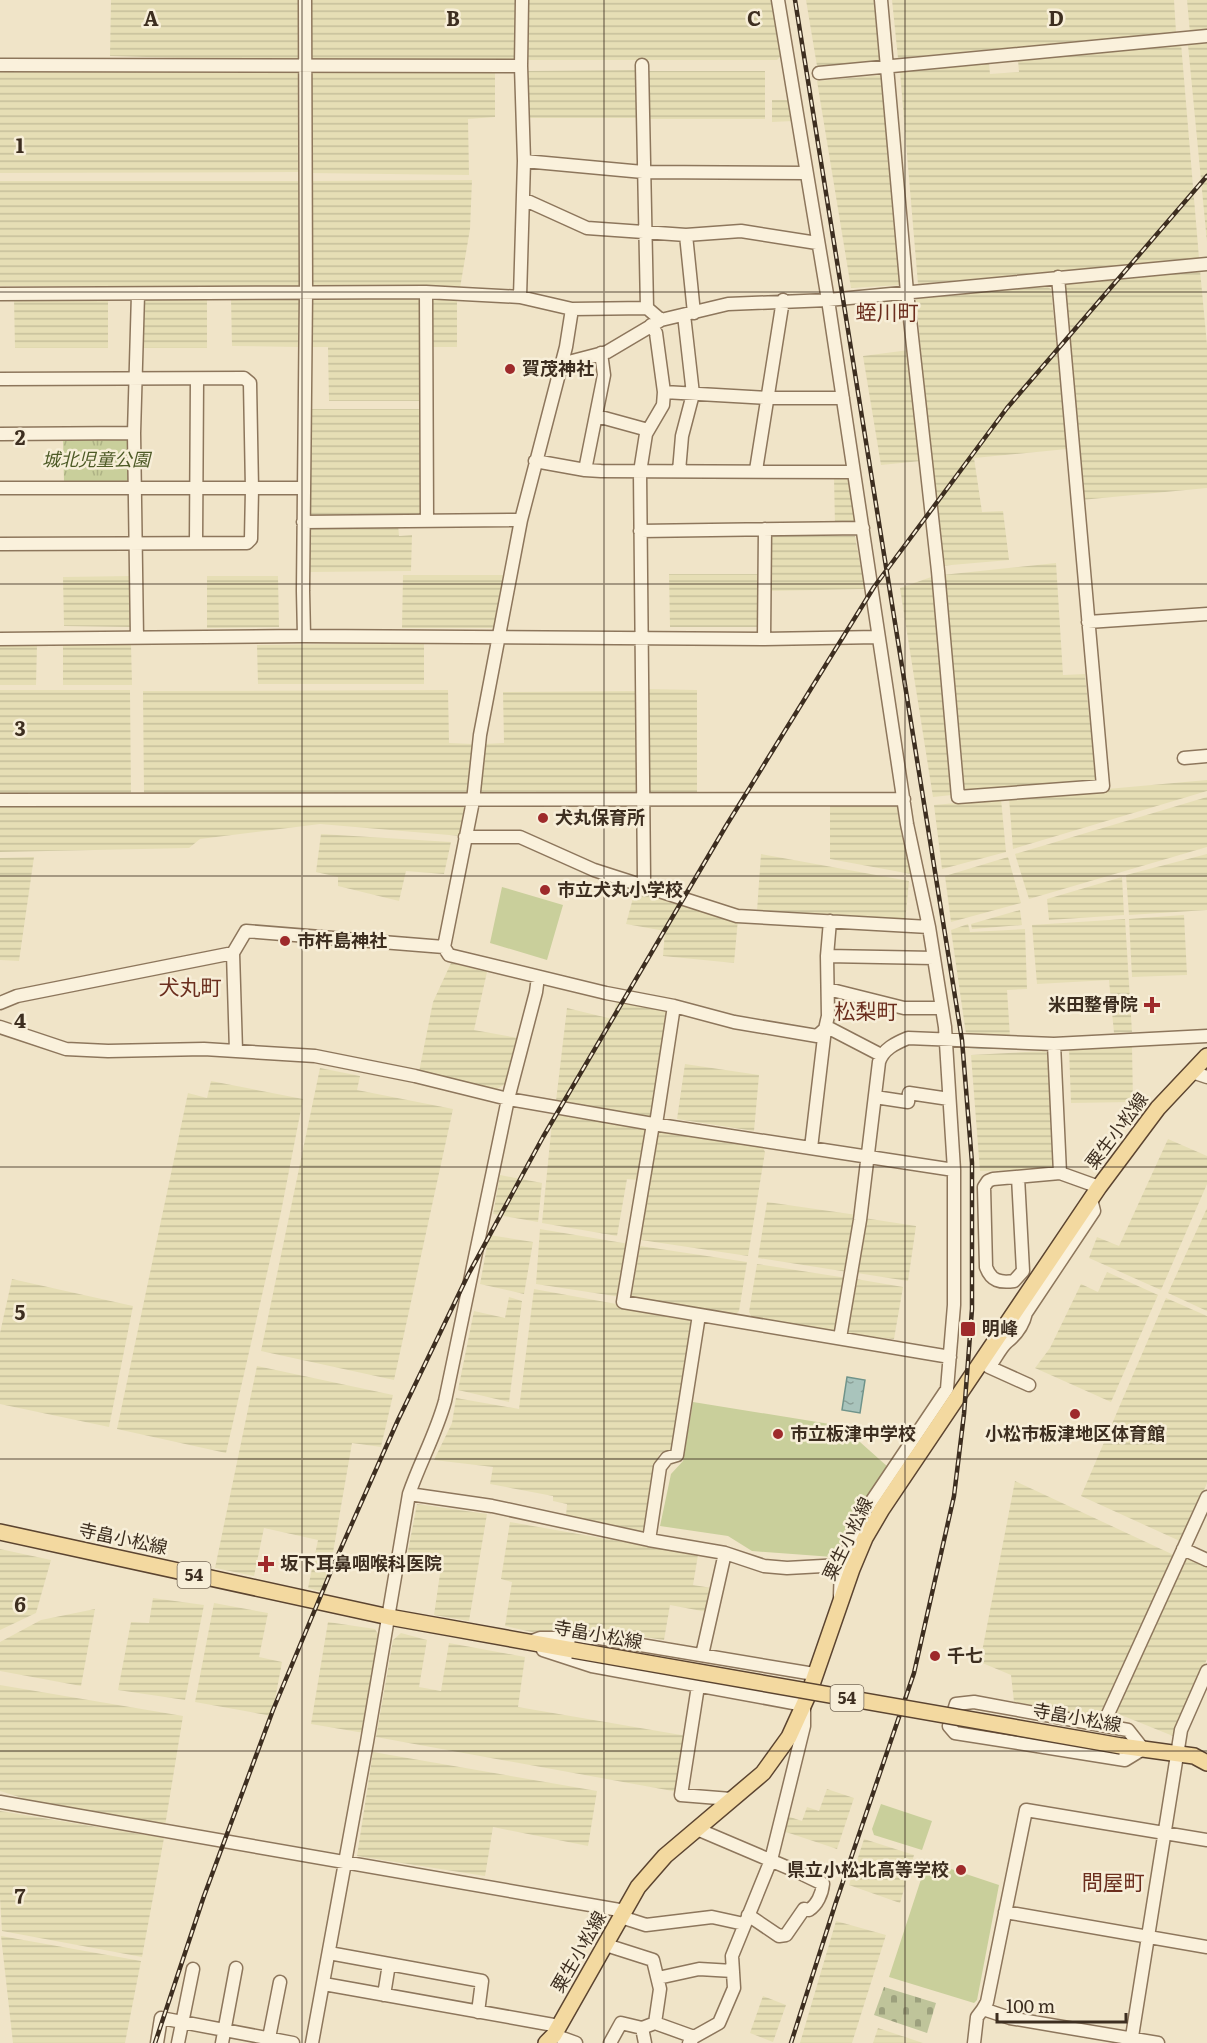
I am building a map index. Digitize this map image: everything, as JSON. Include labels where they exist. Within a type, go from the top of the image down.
[{"type":"main road","name":"粟生小松線","points":[[553,2035],[638,1887],[665,1856],[763,1773],[789,1737],[804,1705],[840,1600],[865,1538],[882,1509],[1095,1193],[1158,1108],[1207,1056]]},
{"type":"main road","name":"寺畠小松線","points":[[0,1532],[389,1617],[1121,1746],[1203,1757]]},
{"type":"street","points":[[304,636],[305,0]]},
{"type":"street","points":[[520,297],[524,161],[521,66],[522,0]]},
{"type":"street","points":[[778,0],[828,300],[907,824],[929,927],[942,1008],[954,1170],[954,1305],[947,1389],[863,1514],[841,1565],[840,1600]]},
{"type":"street","points":[[881,0],[907,292],[938,571],[958,797],[1103,786],[1058,277]]},
{"type":"street","points":[[819,73],[1207,36]]},
{"type":"street","points":[[0,65],[521,66]]},
{"type":"street","points":[[642,65],[646,308],[656,322],[664,392],[663,405],[645,434],[640,472],[644,880]]},
{"type":"street","points":[[524,161],[643,172],[806,173]]},
{"type":"street","points":[[523,199],[587,228],[686,235],[741,231],[818,243]]},
{"type":"street","points":[[679,471],[682,436],[693,394],[686,235]]},
{"type":"street","points":[[561,364],[601,353],[656,322],[728,304],[828,300],[1207,264]]},
{"type":"street","points":[[426,292],[427,521]]},
{"type":"street","points":[[0,294],[426,292],[520,297],[572,309],[646,308]]},
{"type":"street","points":[[137,638],[134,433],[138,294]]},
{"type":"street","points":[[756,470],[783,300]]},
{"type":"street","points":[[572,309],[561,364],[521,520],[480,735],[473,801],[444,947],[449,955],[674,1006],[734,1022],[817,1036],[830,1028],[881,1055]]},
{"type":"street","points":[[585,470],[604,375],[601,353]]},
{"type":"street","points":[[0,379],[244,378],[250,383],[252,489],[251,539],[247,543],[0,544]]},
{"type":"street","points":[[196,379],[196,543]]},
{"type":"street","points":[[664,392],[767,398],[843,398]]},
{"type":"street","points":[[597,416],[648,430]]},
{"type":"street","points":[[0,434],[134,433]]},
{"type":"street","points":[[535,460],[585,470],[853,472]]},
{"type":"street","points":[[0,488],[304,488]]},
{"type":"street","points":[[303,522],[521,520]]},
{"type":"street","points":[[640,531],[863,528]]},
{"type":"street","points":[[764,639],[765,530]]},
{"type":"street","points":[[1088,622],[1207,614]]},
{"type":"street","points":[[0,639],[304,636],[764,639],[878,636]]},
{"type":"street","points":[[1184,758],[1207,756]]},
{"type":"street","points":[[0,800],[904,799]]},
{"type":"street","points":[[465,837],[520,837],[594,870],[737,916],[929,927]]},
{"type":"street","points":[[811,1148],[828,1016],[827,956],[830,921]]},
{"type":"street","points":[[236,1051],[233,954],[246,931],[444,947]]},
{"type":"street","points":[[0,1003],[28,994],[233,954]]},
{"type":"street","points":[[827,956],[934,958]]},
{"type":"street","points":[[312,2043],[409,1494],[438,1428],[445,1401],[508,1099],[536,992],[538,976]]},
{"type":"street","points":[[828,989],[904,1008],[942,1008]]},
{"type":"street","points":[[674,1006],[623,1302],[951,1357]]},
{"type":"street","points":[[0,1027],[66,1049],[108,1051],[204,1049],[315,1056],[416,1076],[508,1099],[954,1170]]},
{"type":"street","points":[[840,1338],[860,1220],[881,1055],[896,1043],[908,1038],[1053,1044],[1207,1036]]},
{"type":"street","points":[[1053,1044],[1060,1173]]},
{"type":"street","points":[[1192,1072],[1207,1077]]},
{"type":"street","points":[[875,1097],[908,1102],[909,1093],[949,1099]]},
{"type":"street","points":[[1018,1177],[1023,1271],[1014,1281],[999,1282],[992,1278],[986,1267],[984,1187],[988,1181],[993,1179],[1060,1173],[1095,1193],[1094,1211],[1026,1313],[1024,1323],[989,1367],[1029,1385]]},
{"type":"street","points":[[649,1540],[660,1467],[667,1458],[677,1455],[699,1315]]},
{"type":"street","points":[[409,1494],[492,1506],[649,1540],[725,1553],[764,1566],[787,1568],[841,1565]]},
{"type":"street","points":[[1103,1725],[1207,1497]]},
{"type":"street","points":[[1183,1549],[1207,1560]]},
{"type":"street","points":[[702,1655],[725,1553]]},
{"type":"street","points":[[610,2043],[621,2024],[648,2026],[691,2040],[719,2023],[734,1988],[732,1956],[771,1860],[804,1726],[804,1705],[592,1666],[535,1647],[530,1642],[540,1638],[599,1638],[814,1674]]},
{"type":"street","points":[[1131,2041],[1180,1730],[1207,1671]]},
{"type":"street","points":[[698,1686],[681,1795],[731,1799]]},
{"type":"street","points":[[974,1702],[1103,1725],[1128,1730],[1143,1749],[1125,1760],[955,1733],[949,1726],[956,1704],[974,1702]]},
{"type":"street","points":[[0,1802],[623,1914],[646,1925],[712,1917],[746,1920],[783,1937],[804,1909],[809,1910],[815,1905],[823,1884],[697,1829]]},
{"type":"street","points":[[974,2043],[977,2017],[987,2002],[1026,1810],[1207,1840]]},
{"type":"street","points":[[1005,1912],[1207,1947]]},
{"type":"street","points":[[606,1945],[653,1960],[660,1989],[645,2043]]},
{"type":"street","points":[[329,1953],[482,1981],[478,2012]]},
{"type":"street","points":[[384,1995],[389,1964]]},
{"type":"street","points":[[222,2043],[236,1968]]},
{"type":"street","points":[[178,2043],[194,1969]]},
{"type":"street","points":[[658,1978],[699,1969],[733,1971]]},
{"type":"street","points":[[269,2041],[280,1982]]},
{"type":"street","points":[[324,1984],[478,2012],[576,2043]]},
{"type":"street","points":[[983,2009],[1010,2018],[1131,2041],[1158,2043]]},
{"type":"street","points":[[157,2043],[161,2018],[269,2041],[293,2043]]},
{"type":"shaded area","points":[[111,0],[301,0],[301,56],[295,61],[110,56]]},
{"type":"shaded area","points":[[308,0],[518,0],[518,59],[311,60]]},
{"type":"shaded area","points":[[527,0],[774,0],[783,54],[777,60],[528,60]]},
{"type":"shaded area","points":[[806,0],[875,0],[881,62],[817,66]]},
{"type":"shaded area","points":[[892,0],[1174,0],[1176,32],[898,58]]},
{"type":"shaded area","points":[[1187,0],[1207,0],[1207,31],[1190,33]]},
{"type":"shaded area","points":[[1181,43],[1199,258],[918,284],[900,72],[989,63],[990,74],[1019,72],[1018,60]]},
{"type":"shaded area","points":[[1207,43],[1207,242],[1188,45]]},
{"type":"shaded area","points":[[298,70],[301,74],[300,172],[0,173],[0,71]]},
{"type":"shaded area","points":[[312,70],[495,70],[495,117],[468,119],[469,175],[308,173],[309,75]]},
{"type":"shaded area","points":[[638,70],[638,118],[529,118],[527,71]]},
{"type":"shaded area","points":[[649,71],[765,71],[765,119],[650,119]]},
{"type":"shaded area","points":[[882,75],[901,285],[851,288],[817,81]]},
{"type":"shaded area","points":[[772,100],[789,100],[793,121],[772,122]]},
{"type":"shaded area","points":[[472,180],[470,229],[460,288],[311,286],[309,181]]},
{"type":"shaded area","points":[[0,181],[300,181],[300,286],[0,286]]},
{"type":"shaded area","points":[[1200,270],[1207,345],[1207,488],[1081,500],[1063,291],[1067,283]]},
{"type":"shaded area","points":[[1044,285],[1051,289],[1067,449],[974,458],[982,512],[1003,511],[1009,560],[940,566],[916,297]]},
{"type":"shaded area","points":[[145,297],[207,298],[207,348],[141,348],[141,302]]},
{"type":"shaded area","points":[[296,297],[300,301],[299,347],[232,346],[231,298]]},
{"type":"shaded area","points":[[315,297],[419,297],[422,302],[421,401],[329,401],[328,347],[310,347],[310,302]]},
{"type":"shaded area","points":[[14,298],[108,298],[108,348],[15,348]]},
{"type":"shaded area","points":[[433,298],[457,299],[457,347],[429,347],[429,302]]},
{"type":"shaded area","points":[[909,350],[921,461],[881,465],[863,356]]},
{"type":"shaded area","points":[[309,409],[421,409],[422,515],[308,515]]},
{"type":"shaded area","points":[[834,477],[847,477],[851,482],[857,526],[835,526]]},
{"type":"shaded area","points":[[398,524],[399,536],[412,535],[411,571],[310,572],[309,526]]},
{"type":"shaded area","points":[[767,536],[855,536],[865,589],[767,591]]},
{"type":"shaded area","points":[[1056,563],[1063,675],[1085,674],[1096,780],[963,792],[942,575]]},
{"type":"shaded area","points":[[669,574],[760,574],[762,627],[670,627]]},
{"type":"shaded area","points":[[403,575],[506,575],[495,628],[402,628]]},
{"type":"shaded area","points":[[131,576],[130,627],[64,626],[63,577]]},
{"type":"shaded area","points":[[207,576],[278,576],[279,627],[207,628]]},
{"type":"shaded area","points":[[934,576],[952,795],[933,797],[900,588]]},
{"type":"shaded area","points":[[424,643],[424,684],[258,684],[257,645]]},
{"type":"shaded area","points":[[131,644],[132,685],[63,685],[63,645]]},
{"type":"shaded area","points":[[37,645],[36,685],[0,685],[0,646]]},
{"type":"shaded area","points":[[647,689],[697,690],[697,796],[650,794]]},
{"type":"shaded area","points":[[0,690],[130,690],[131,795],[0,794]]},
{"type":"shaded area","points":[[448,690],[449,743],[473,744],[467,795],[144,794],[143,691]]},
{"type":"shaded area","points":[[636,691],[640,796],[478,797],[484,744],[504,743],[503,692]]},
{"type":"shaded area","points":[[1207,780],[1207,791],[1013,849],[1009,798]]},
{"type":"shaded area","points":[[1207,797],[1207,847],[1029,899],[1015,854]]},
{"type":"shaded area","points":[[1001,799],[1006,852],[942,869],[934,805]]},
{"type":"shaded area","points":[[900,803],[911,874],[830,859],[830,806]]},
{"type":"shaded area","points":[[0,806],[465,806],[461,836],[320,824],[200,839],[189,848],[0,852]]},
{"type":"shaded area","points":[[321,834],[451,842],[444,874],[406,871],[399,901],[338,886],[338,877],[316,872]]},
{"type":"shaded area","points":[[761,854],[909,881],[905,922],[757,911]]},
{"type":"shaded area","points":[[1207,854],[1207,910],[1129,915],[1126,875]]},
{"type":"shaded area","points":[[34,857],[19,961],[0,960],[0,858]]},
{"type":"shaded area","points":[[1008,857],[1021,903],[951,922],[945,876]]},
{"type":"shaded area","points":[[1122,877],[1124,915],[1049,920],[1047,899]]},
{"type":"shaded area","points":[[636,887],[738,919],[734,963],[663,956],[665,931],[626,924]]},
{"type":"shaded area","points":[[1020,910],[1022,925],[972,929],[971,924]]},
{"type":"shaded area","points":[[1184,915],[1187,975],[1132,977],[1129,919]]},
{"type":"shaded area","points":[[1125,919],[1132,1032],[1114,1033],[1109,980],[1037,984],[1032,925]]},
{"type":"shaded area","points":[[968,924],[970,932],[1025,929],[1027,989],[1007,990],[1010,1037],[966,1034],[951,930]]},
{"type":"shaded area","points":[[451,963],[487,972],[474,1030],[518,1038],[510,1081],[497,1089],[419,1072],[433,1002]]},
{"type":"shaded area","points":[[618,998],[670,1009],[653,1117],[556,1101],[567,1008],[612,1019]]},
{"type":"shaded area","points":[[1132,1046],[1133,1102],[1071,1103],[1069,1049]]},
{"type":"shaded area","points":[[1044,1051],[1049,1053],[1055,1162],[1051,1169],[980,1171],[971,1055]]},
{"type":"shaded area","points":[[685,1064],[759,1075],[754,1131],[677,1119]]},
{"type":"shaded area","points":[[320,1068],[360,1076],[357,1090],[453,1109],[394,1380],[261,1351]]},
{"type":"shaded area","points":[[211,1081],[303,1099],[281,1212],[226,1453],[117,1429],[188,1093],[207,1098]]},
{"type":"shaded area","points":[[553,1112],[647,1127],[639,1180],[627,1179],[617,1236],[542,1223]]},
{"type":"shaded area","points":[[657,1130],[762,1146],[765,1152],[748,1256],[641,1240]]},
{"type":"shaded area","points":[[1168,1139],[1207,1156],[1207,1184],[1161,1290],[1089,1258],[1097,1237],[1119,1246]]},
{"type":"shaded area","points":[[500,1175],[542,1183],[538,1222],[493,1214]]},
{"type":"shaded area","points":[[767,1202],[857,1215],[848,1272],[758,1258]]},
{"type":"shaded area","points":[[1207,1208],[1207,1311],[1168,1293]]},
{"type":"shaded area","points":[[864,1218],[916,1226],[908,1281],[857,1273]]},
{"type":"shaded area","points":[[540,1229],[629,1244],[621,1297],[536,1284]]},
{"type":"shaded area","points":[[489,1235],[533,1242],[524,1294],[480,1284]]},
{"type":"shaded area","points":[[640,1246],[747,1262],[739,1311],[733,1317],[631,1299]]},
{"type":"shaded area","points":[[757,1264],[847,1278],[839,1332],[753,1319],[749,1312]]},
{"type":"shaded area","points":[[1107,1272],[1158,1295],[1111,1402],[1035,1368],[1050,1348],[1081,1284],[1098,1292]]},
{"type":"shaded area","points":[[12,1279],[133,1306],[109,1427],[0,1404],[0,1333]]},
{"type":"shaded area","points":[[856,1279],[903,1287],[894,1339],[848,1334]]},
{"type":"shaded area","points":[[534,1289],[693,1318],[672,1453],[659,1454],[646,1533],[566,1516],[567,1504],[553,1501],[553,1496],[490,1484],[493,1467],[434,1460],[452,1423],[456,1398],[519,1409]]},
{"type":"shaded area","points":[[509,1297],[522,1301],[509,1402],[458,1390],[474,1311],[505,1318]]},
{"type":"shaded area","points":[[1166,1298],[1207,1316],[1207,1483],[1182,1542],[1081,1496]]},
{"type":"shaded area","points":[[257,1366],[393,1395],[381,1447],[352,1443],[326,1593],[308,1588],[318,1540],[264,1528],[254,1576],[215,1568]]},
{"type":"shaded area","points":[[1015,1481],[1176,1556],[1102,1718],[1014,1702],[1011,1675],[980,1662]]},
{"type":"shaded area","points":[[417,1504],[487,1514],[469,1621],[434,1615],[441,1567],[406,1561]]},
{"type":"shaded area","points":[[510,1522],[698,1555],[693,1585],[712,1588],[707,1612],[670,1605],[664,1640],[593,1629],[532,1632],[505,1626],[512,1582],[501,1579]]},
{"type":"shaded area","points":[[0,1549],[51,1560],[36,1613],[0,1630]]},
{"type":"shaded area","points":[[1187,1558],[1207,1566],[1207,1659],[1173,1736],[1116,1713]]},
{"type":"shaded area","points":[[153,1598],[204,1605],[185,1700],[118,1690],[131,1622],[149,1623]]},
{"type":"shaded area","points":[[214,1603],[268,1613],[259,1657],[282,1662],[272,1716],[195,1702]]},
{"type":"shaded area","points":[[95,1609],[81,1686],[0,1671],[0,1642],[41,1620]]},
{"type":"shaded area","points":[[328,1622],[375,1629],[381,1639],[364,1733],[311,1724]]},
{"type":"shaded area","points":[[401,1633],[427,1640],[419,1687],[441,1691],[449,1643],[525,1657],[518,1707],[687,1736],[678,1792],[376,1737],[393,1640]]},
{"type":"shaded area","points":[[0,1685],[183,1716],[165,1826],[38,1803],[0,1791]]},
{"type":"shaded area","points":[[373,1752],[597,1791],[588,1846],[493,1827],[485,1876],[357,1856]]},
{"type":"shaded area","points":[[827,1789],[854,1798],[837,1849],[783,1831],[787,1816],[802,1821],[807,1807],[819,1811]]},
{"type":"shaded area","points":[[0,1811],[164,1838],[142,1957],[2,1931]]},
{"type":"shaded area","points":[[864,1839],[914,1855],[900,1903],[849,1885]]},
{"type":"shaded area","points":[[836,1921],[886,1935],[852,2043],[800,2043]]},
{"type":"shaded area","points":[[1,1936],[141,1961],[125,2043],[13,2043]]},
{"type":"shaded area","points":[[763,1996],[786,2005],[773,2042],[750,2033]]},
{"type":"shaded area","points":[[878,2028],[923,2043],[873,2043]]},
{"type":"green space","name":"城北児童公園","points":[[63,437],[126,438],[130,441],[129,481],[64,482]]},
{"type":"green space","points":[[502,887],[563,905],[547,960],[490,943]]},
{"type":"green space","points":[[693,1402],[842,1426],[888,1467],[833,1557],[752,1551],[728,1536],[660,1526],[671,1474],[683,1461]]},
{"type":"green space","points":[[881,1804],[932,1821],[922,1850],[874,1835],[872,1829]]},
{"type":"green space","points":[[927,1861],[999,1885],[977,2000],[974,2003],[889,1977]]},
{"type":"green space","points":[[884,1987],[936,2003],[927,2033],[874,2015]]},
{"type":"water","points":[[847,1377],[865,1380],[860,1413],[842,1410]]},
{"type":"waterway","points":[[967,1047],[1033,1049]]},
{"type":"railway","points":[[791,2043],[914,1673],[954,1496],[964,1414],[972,1309],[972,1163],[962,1040],[795,0]]},
{"type":"railway","points":[[155,2043],[204,1896],[273,1710],[334,1564],[398,1420],[468,1275],[543,1137],[726,826],[874,587],[1007,408],[1207,176]]},
{"type":"place","name":"賀茂神社","points":[[510,369]]},
{"type":"place","name":"犬丸保育所","points":[[543,818]]},
{"type":"place","name":"市立犬丸小学校","points":[[545,890]]},
{"type":"place","name":"市杵島神社","points":[[285,941]]},
{"type":"place","name":"米田整骨院","points":[[1152,1005]]},
{"type":"place","name":"明峰","points":[[968,1329]]},
{"type":"place","name":"小松市板津地区体育館","points":[[1075,1414]]},
{"type":"place","name":"市立板津中学校","points":[[778,1434]]},
{"type":"place","name":"坂下耳鼻咽喉科医院","points":[[266,1564]]},
{"type":"place","name":"千七","points":[[935,1656]]},
{"type":"place","name":"県立小松北高等学校","points":[[961,1870]]},
{"type":"district","name":"蛭川町","points":[[887,313]]},
{"type":"district","name":"犬丸町","points":[[190,988]]},
{"type":"district","name":"松梨町","points":[[866,1012]]},
{"type":"district","name":"問屋町","points":[[1113,1883]]}]
